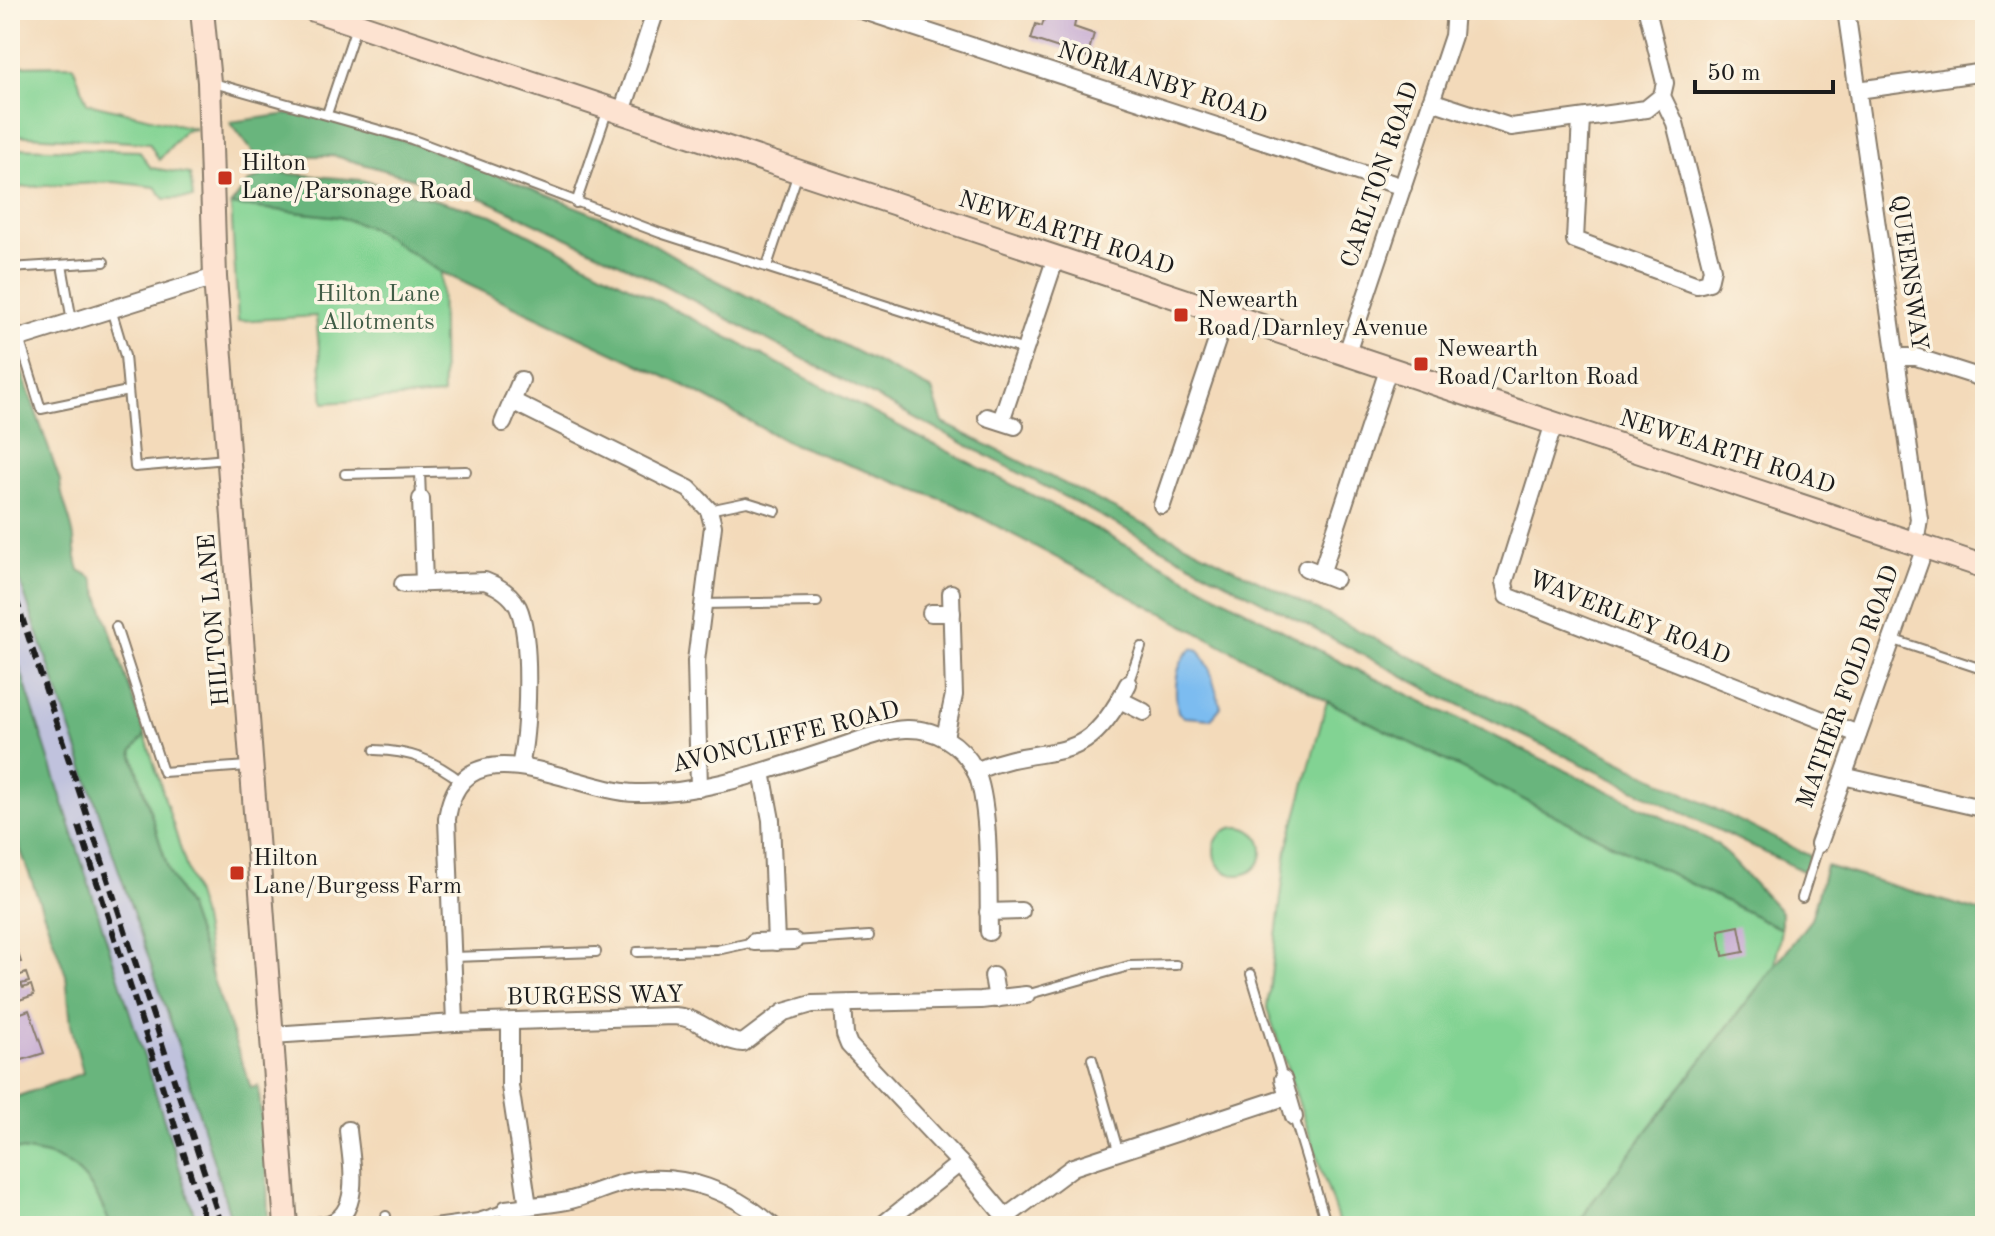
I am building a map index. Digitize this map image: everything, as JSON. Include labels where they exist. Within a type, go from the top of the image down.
[{"type":"main road","name":"HILTON LANE","points":[[202,10],[209,82],[215,277],[286,1226]]},
{"type":"main road","name":"NEWEARTH ROAD","points":[[314,10],[1985,567]]},
{"type":"street","points":[[615,110],[656,10]]},
{"type":"street","name":"NORMANBY ROAD","points":[[861,10],[1403,187]]},
{"type":"street","name":"CARLTON ROAD","points":[[1347,353],[1453,36],[1455,10]]},
{"type":"street","points":[[1431,101],[1511,127],[1646,109],[1662,96],[1665,83],[1647,10]]},
{"type":"street","name":"QUEENSWAY","points":[[1846,10],[1919,519],[1920,545]]},
{"type":"street","points":[[1858,90],[1985,72]]},
{"type":"street","points":[[1581,118],[1575,240],[1704,285],[1709,282],[1712,269],[1675,123],[1662,96]]},
{"type":"street","points":[[1001,421],[1056,257]]},
{"type":"street","points":[[14,339],[215,277]]},
{"type":"street","points":[[1162,505],[1226,314]]},
{"type":"street","points":[[1896,357],[1916,357],[1985,379]]},
{"type":"street","points":[[1321,574],[1389,367]]},
{"type":"street","points":[[503,423],[521,380]]},
{"type":"street","points":[[512,401],[689,489],[709,510],[712,545],[696,661],[699,788]]},
{"type":"street","name":"WAVERLEY ROAD","points":[[1554,423],[1504,583],[1507,596],[1858,734]]},
{"type":"street","points":[[421,499],[424,582]]},
{"type":"street","name":"MATHER FOLD ROAD","points":[[1819,844],[1891,639],[1920,545]]},
{"type":"street","points":[[403,584],[485,581],[497,585],[517,604],[523,631],[528,731],[520,766]]},
{"type":"street","points":[[951,593],[954,695],[945,737],[964,754],[975,771],[982,797],[989,932]]},
{"type":"street","points":[[931,613],[952,613]]},
{"type":"street","points":[[975,771],[999,761],[1077,746],[1102,729],[1128,684]]},
{"type":"street","points":[[1120,700],[1144,712]]},
{"type":"street","name":"AVONCLIFFE ROAD","points":[[462,782],[489,765],[520,766],[610,792],[660,793],[699,788],[762,772],[886,732],[915,730],[945,737]]},
{"type":"street","points":[[762,772],[771,820],[776,942]]},
{"type":"street","points":[[1843,776],[1985,809]]},
{"type":"street","points":[[455,1023],[447,819],[454,793],[462,782]]},
{"type":"street","points":[[988,912],[1021,911]]},
{"type":"street","points":[[754,942],[794,941]]},
{"type":"street","points":[[993,976],[997,999]]},
{"type":"street","name":"BURGESS WAY","points":[[272,1035],[455,1023],[686,1017],[726,1039],[743,1043],[784,1012],[812,1004],[997,999],[1026,995]]},
{"type":"street","points":[[843,1004],[845,1035],[849,1045],[1010,1221],[1073,1167],[1288,1096]]},
{"type":"street","points":[[510,1022],[512,1112],[528,1206]]},
{"type":"street","points":[[1283,1079],[1294,1117]]},
{"type":"street","points":[[316,1226],[336,1219],[353,1195],[348,1130]]},
{"type":"street","points":[[881,1226],[960,1163]]},
{"type":"street","points":[[506,1209],[567,1201],[631,1181],[682,1180],[733,1197],[773,1226]]},
{"type":"lane","points":[[327,114],[357,23]]},
{"type":"lane","points":[[209,82],[435,147],[576,203],[1024,350]]},
{"type":"lane","points":[[576,203],[615,110]]},
{"type":"lane","points":[[767,266],[798,173]]},
{"type":"lane","points":[[10,268],[104,262]]},
{"type":"lane","points":[[62,265],[72,321]]},
{"type":"lane","points":[[111,309],[125,356],[135,467],[228,459]]},
{"type":"lane","points":[[14,339],[41,409],[128,391]]},
{"type":"lane","points":[[345,474],[466,471]]},
{"type":"lane","points":[[420,472],[421,499]]},
{"type":"lane","points":[[709,510],[747,502],[776,511]]},
{"type":"lane","points":[[702,604],[817,602]]},
{"type":"lane","points":[[116,627],[163,772],[253,766]]},
{"type":"lane","points":[[1891,639],[1985,670]]},
{"type":"lane","points":[[1128,684],[1141,647]]},
{"type":"lane","points":[[375,750],[409,751],[442,766],[462,782]]},
{"type":"lane","points":[[1802,898],[1819,844]]},
{"type":"lane","points":[[794,941],[869,936]]},
{"type":"lane","points":[[637,952],[717,950],[754,942]]},
{"type":"lane","points":[[452,957],[596,952]]},
{"type":"lane","name":"BURGESS WAY","points":[[1026,995],[1129,966],[1176,965]]},
{"type":"lane","points":[[1251,974],[1283,1079]]},
{"type":"lane","points":[[1092,1059],[1118,1150]]},
{"type":"lane","points":[[1294,1117],[1327,1226]]},
{"type":"lane","points":[[420,1226],[478,1218],[506,1209]]},
{"type":"shaded area","points":[[10,505],[252,1226],[194,1226],[10,693]]},
{"type":"green space","points":[[73,65],[87,103],[197,129],[185,130],[159,160],[149,143],[10,135],[10,66]]},
{"type":"green space","points":[[318,110],[470,164],[621,225],[708,276],[932,390],[943,423],[1810,856],[1805,872],[1439,695],[643,274],[484,199],[335,156],[256,156],[230,122]]},
{"type":"green space","points":[[10,148],[139,151],[151,168],[190,174],[193,198],[165,199],[155,187],[114,182],[10,188]]},
{"type":"green space","points":[[269,172],[361,180],[492,215],[1061,510],[1341,662],[1716,843],[1781,912],[1781,929],[1327,701],[957,505],[785,441],[685,386],[441,272],[372,228],[339,217],[231,205],[247,183]]},
{"type":"green space","name":"Hilton Lane Allotments","points":[[231,205],[339,217],[372,228],[441,272],[443,395],[324,403],[316,316],[238,321]]},
{"type":"green space","points":[[16,355],[60,481],[79,570],[93,578],[145,735],[132,752],[169,872],[188,908],[251,1088],[258,1086],[267,1166],[268,1226],[233,1226],[176,1038],[10,552],[10,357]]},
{"type":"green space","points":[[10,637],[198,1226],[111,1226],[94,1191],[74,1168],[47,1155],[10,1149],[10,1099],[83,1073],[71,1025],[66,975],[10,821]]},
{"type":"green space","points":[[1327,701],[1781,929],[1775,965],[1590,1205],[1578,1226],[1340,1226],[1267,1008],[1287,850]]},
{"type":"green space","points":[[145,735],[201,914],[214,988],[188,908],[169,873],[132,751]]},
{"type":"green space","points":[[1238,827],[1255,834],[1262,851],[1255,868],[1238,875],[1221,868],[1214,851],[1221,834]]},
{"type":"green space","points":[[1826,866],[1985,913],[1985,1226],[1578,1226],[1590,1205],[1811,919]]},
{"type":"green space","points":[[10,1149],[48,1155],[74,1168],[94,1191],[111,1226],[10,1226]]},
{"type":"water","points":[[1193,648],[1199,650],[1209,667],[1221,707],[1211,719],[1184,717],[1178,712],[1176,686],[1179,669]]},
{"type":"building","points":[[1047,10],[1076,18],[1074,27],[1094,34],[1087,57],[1031,39],[1036,24],[1042,26]]},
{"type":"building","points":[[1739,926],[1744,952],[1723,956],[1719,930]]},
{"type":"building","points":[[16,947],[21,962],[14,964],[18,976],[26,973],[29,982],[21,984],[23,988],[31,985],[34,995],[10,1003],[10,949]]},
{"type":"building","points":[[29,1010],[44,1053],[19,1061],[10,1034],[10,1017]]},
{"type":"railway","points":[[10,581],[222,1226]]},
{"type":"railway","points":[[79,826],[207,1226]]},
{"type":"place","name":"Hilton Lane/Parsonage Road","points":[[225,178]]},
{"type":"place","name":"Newearth Road/Darnley Avenue","points":[[1181,315]]},
{"type":"place","name":"Newearth Road/Carlton Road","points":[[1421,364]]},
{"type":"place","name":"Hilton Lane/Burgess Farm","points":[[237,873]]}]
